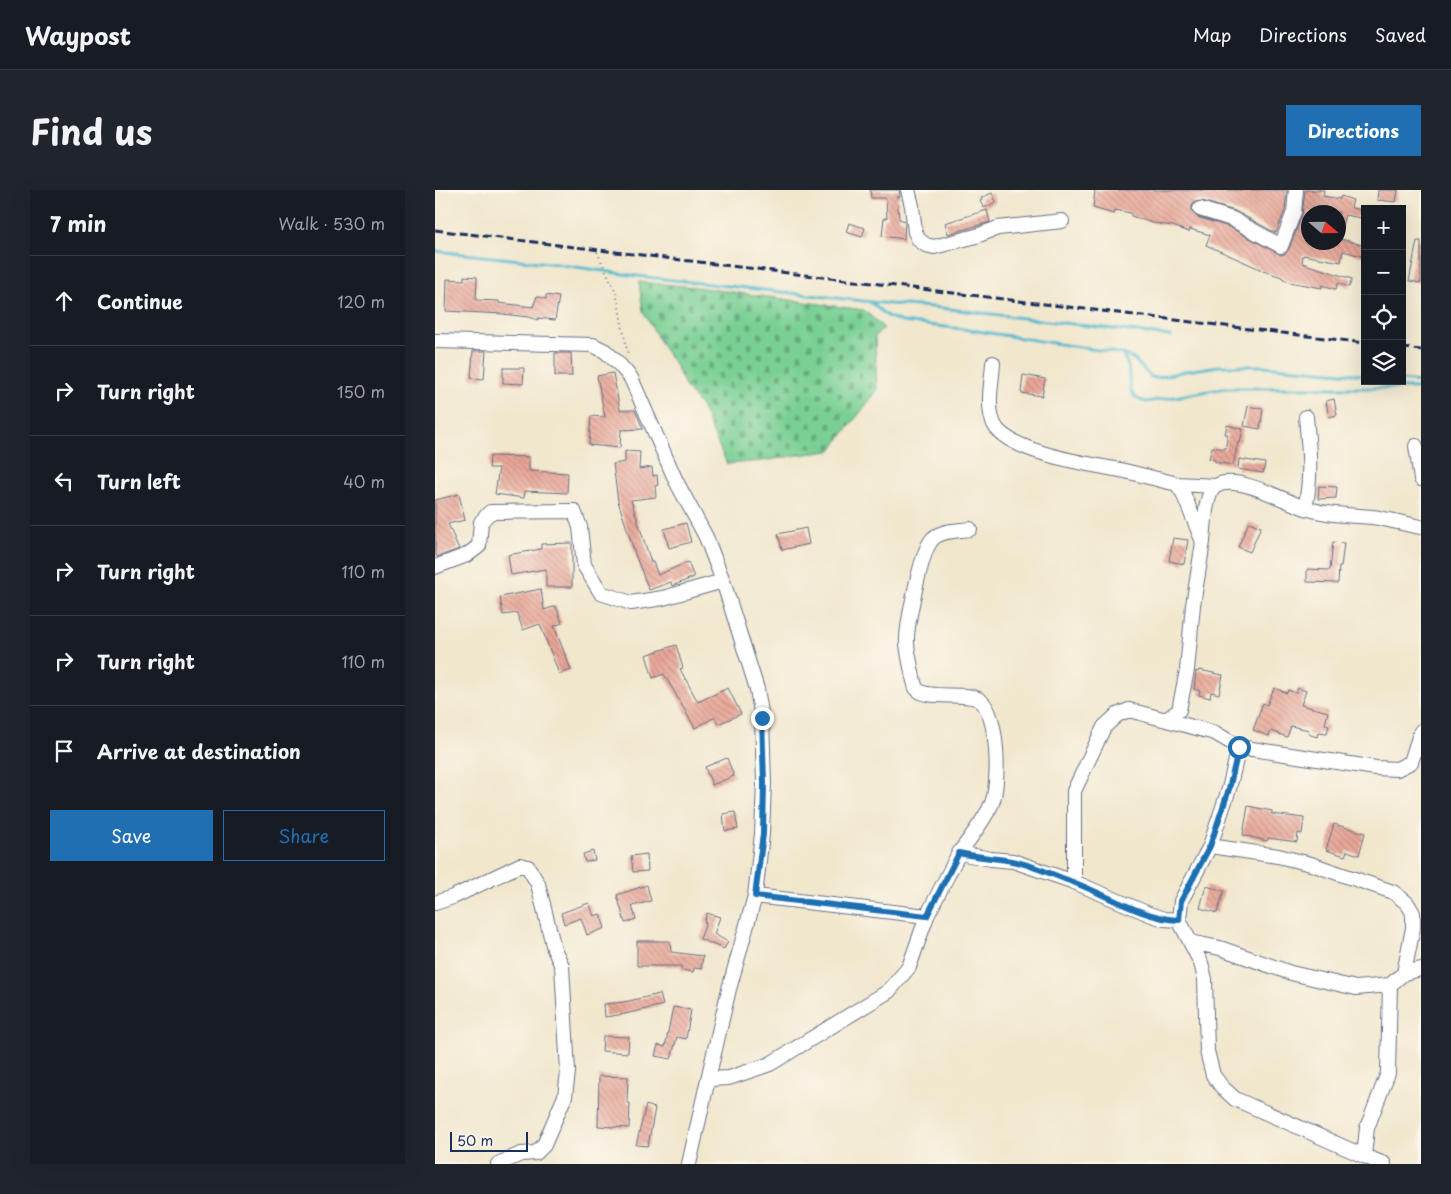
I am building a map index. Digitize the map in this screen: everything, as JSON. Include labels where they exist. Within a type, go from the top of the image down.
[{"type":"street","points":[[908,190],[915,232],[919,240],[935,247],[998,228],[1061,221]]},
{"type":"street","points":[[1200,209],[1232,219],[1281,246],[1294,212],[1296,190]]},
{"type":"street","points":[[435,341],[593,344],[605,351],[618,363],[631,378],[677,481],[705,537],[723,581],[757,688],[762,718],[764,783],[763,834],[755,896],[729,989],[689,1164]]},
{"type":"street","points":[[993,363],[990,414],[994,426],[1002,434],[1027,448],[1060,458],[1177,484],[1216,486],[1231,482],[1249,486],[1305,508],[1332,514],[1373,517],[1421,527]]},
{"type":"street","points":[[1305,508],[1309,492],[1311,462],[1306,417]]},
{"type":"street","points":[[1416,446],[1421,479]]},
{"type":"street","points":[[1177,484],[1183,493],[1203,542]]},
{"type":"street","points":[[1166,720],[1179,710],[1187,670],[1193,605],[1209,495],[1216,486]]},
{"type":"street","points":[[435,567],[467,555],[479,546],[481,522],[490,512],[574,511],[580,527],[584,565],[601,593],[631,603],[663,598],[723,581]]},
{"type":"street","points":[[708,1078],[729,1078],[769,1064],[889,991],[909,967],[927,916],[959,853],[976,831],[992,802],[997,782],[993,722],[985,704],[977,698],[963,695],[922,692],[916,687],[907,643],[912,604],[923,561],[931,540],[942,534],[970,529]]},
{"type":"street","points":[[1074,882],[1074,792],[1104,727],[1117,715],[1129,710],[1215,733],[1239,747],[1376,768],[1397,769],[1411,762],[1421,732]]},
{"type":"street","points":[[1239,747],[1229,789],[1210,846],[1181,901],[1179,920],[1201,962],[1205,980],[1207,1051],[1213,1075],[1222,1087],[1235,1098],[1384,1164]]},
{"type":"street","points":[[1210,846],[1278,856],[1311,864],[1393,892],[1407,903],[1413,913],[1413,928],[1404,973]]},
{"type":"street","points":[[959,853],[991,860],[1013,861],[1074,882],[1149,914],[1164,919],[1179,920]]},
{"type":"street","points":[[435,903],[453,897],[520,865],[528,867],[537,884],[555,949],[563,966],[568,1072],[565,1096],[544,1145],[536,1153],[521,1154],[498,1164]]},
{"type":"street","points":[[755,896],[927,916]]},
{"type":"street","points":[[1190,942],[1220,948],[1291,973],[1356,988],[1390,985],[1404,973],[1421,969]]},
{"type":"street","points":[[1364,1156],[1367,1128],[1388,1073],[1390,985]]},
{"type":"path","points":[[597,252],[616,292],[631,378]]},
{"type":"green space","points":[[639,282],[696,287],[864,310],[884,328],[875,336],[877,391],[830,451],[763,461],[727,464],[701,406],[686,388],[676,366],[662,346],[643,311]]},
{"type":"building","points":[[870,190],[899,190],[900,197],[897,197],[899,219],[905,221],[904,239],[882,236],[884,218],[887,218],[886,198],[871,198]]},
{"type":"building","points":[[1095,190],[1287,190],[1285,210],[1276,233],[1235,211],[1202,201],[1194,202],[1192,211],[1197,217],[1229,227],[1281,255],[1289,249],[1301,218],[1301,250],[1346,250],[1346,240],[1361,245],[1361,256],[1343,251],[1341,262],[1303,255],[1302,263],[1352,279],[1349,287],[1338,283],[1336,289],[1322,285],[1322,288],[1289,282],[1282,277],[1260,270],[1206,245],[1210,235],[1190,229],[1189,232],[1173,226],[1153,223],[1131,216],[1131,213],[1115,210],[1114,214],[1093,208]]},
{"type":"building","points":[[1305,190],[1324,190],[1323,196],[1340,199],[1341,196],[1353,200],[1351,208],[1361,210],[1361,218],[1346,215],[1346,205],[1303,205]]},
{"type":"building","points":[[1378,190],[1398,190],[1396,202],[1377,200]]},
{"type":"building","points":[[992,193],[996,202],[984,208],[980,201],[982,200],[981,198]]},
{"type":"building","points":[[987,210],[990,222],[948,234],[945,223]]},
{"type":"building","points":[[849,223],[865,228],[862,237],[846,232]]},
{"type":"building","points":[[1417,241],[1421,241],[1421,283],[1409,281]]},
{"type":"building","points":[[464,276],[477,277],[476,300],[499,301],[499,303],[533,307],[537,296],[546,299],[546,295],[559,297],[555,320],[538,318],[538,320],[503,314],[446,311],[447,279],[464,280]]},
{"type":"building","points":[[473,351],[486,351],[484,379],[471,378]]},
{"type":"building","points":[[555,353],[571,353],[572,376],[555,376]]},
{"type":"building","points":[[503,368],[524,368],[523,384],[503,383]]},
{"type":"building","points":[[613,373],[620,410],[635,410],[643,429],[621,430],[620,448],[589,445],[591,416],[605,417],[597,376]]},
{"type":"building","points":[[1023,375],[1045,379],[1042,396],[1021,393]]},
{"type":"building","points":[[1334,399],[1337,415],[1329,417],[1326,401]]},
{"type":"building","points":[[1248,406],[1263,409],[1260,429],[1244,426]]},
{"type":"building","points":[[1227,425],[1243,429],[1233,465],[1209,459],[1212,447],[1225,449],[1228,434],[1225,434]]},
{"type":"building","points":[[625,451],[640,452],[639,469],[652,467],[653,476],[657,475],[656,497],[631,500],[651,562],[653,562],[658,575],[688,562],[694,577],[672,586],[671,582],[649,590],[618,501],[613,464],[625,462]]},
{"type":"building","points":[[490,456],[529,457],[529,471],[568,473],[567,493],[525,491],[524,498],[495,494],[499,468],[489,468]]},
{"type":"building","points":[[1239,459],[1265,463],[1263,473],[1238,469]]},
{"type":"building","points":[[1319,486],[1337,487],[1336,498],[1318,499]]},
{"type":"building","points":[[459,494],[465,520],[448,524],[459,549],[437,557],[435,553],[435,500]]},
{"type":"building","points":[[1249,522],[1261,527],[1250,552],[1238,547]]},
{"type":"building","points":[[686,523],[691,542],[669,548],[664,529]]},
{"type":"building","points":[[806,528],[809,544],[782,550],[778,534]]},
{"type":"building","points":[[1173,538],[1188,540],[1184,564],[1169,561]]},
{"type":"building","points":[[1333,542],[1344,543],[1338,583],[1307,582],[1307,569],[1330,570]]},
{"type":"building","points":[[572,543],[572,587],[546,587],[546,569],[511,575],[508,555],[541,549],[541,544]]},
{"type":"building","points":[[541,589],[544,610],[556,606],[562,623],[554,626],[571,670],[559,674],[540,624],[523,630],[517,613],[503,615],[500,597]]},
{"type":"building","points":[[676,645],[683,668],[680,669],[698,702],[728,688],[741,714],[718,724],[715,717],[695,728],[664,674],[653,678],[646,655]]},
{"type":"building","points":[[1199,670],[1223,675],[1219,694],[1211,692],[1210,698],[1199,695],[1200,691],[1194,689],[1196,671],[1198,672]]},
{"type":"building","points":[[1274,688],[1287,693],[1288,690],[1296,693],[1298,688],[1306,691],[1301,705],[1328,712],[1325,724],[1329,725],[1327,734],[1318,733],[1317,737],[1308,734],[1309,730],[1291,726],[1287,737],[1271,731],[1269,736],[1253,730],[1263,703],[1267,705]]},
{"type":"building","points":[[727,758],[734,776],[712,785],[705,767]]},
{"type":"building","points":[[1248,806],[1272,811],[1272,814],[1304,818],[1302,834],[1298,833],[1297,842],[1268,838],[1267,841],[1243,835]]},
{"type":"building","points":[[735,812],[738,829],[725,831],[723,814]]},
{"type":"building","points":[[1334,824],[1365,833],[1359,855],[1347,851],[1345,856],[1326,850]]},
{"type":"building","points":[[593,851],[595,860],[585,862],[583,854]]},
{"type":"building","points":[[647,854],[648,871],[633,872],[631,856]]},
{"type":"building","points":[[647,885],[651,901],[632,906],[636,919],[625,923],[617,895]]},
{"type":"building","points":[[1206,886],[1224,891],[1217,913],[1200,908]]},
{"type":"building","points":[[589,903],[594,916],[600,914],[605,928],[587,935],[581,918],[564,924],[561,913]]},
{"type":"building","points":[[707,913],[720,917],[714,934],[728,942],[724,949],[700,939],[706,923],[704,922]]},
{"type":"building","points":[[637,941],[670,941],[671,952],[703,956],[701,969],[694,968],[693,972],[681,970],[681,966],[637,966]]},
{"type":"building","points":[[660,994],[663,1005],[605,1017],[604,1004],[624,1002]]},
{"type":"building","points":[[673,1007],[691,1010],[686,1039],[677,1037],[671,1059],[655,1056],[658,1045],[665,1047]]},
{"type":"building","points":[[603,1036],[629,1037],[628,1053],[602,1051]]},
{"type":"building","points":[[599,1076],[628,1077],[627,1103],[630,1103],[629,1128],[598,1126]]},
{"type":"building","points":[[646,1105],[655,1108],[648,1146],[636,1145]]},
{"type":"waterway","points":[[435,251],[549,263],[637,276],[933,307],[1171,336]]},
{"type":"waterway","points":[[870,302],[887,316],[902,322],[971,330],[1123,354],[1134,359],[1151,377],[1156,378],[1219,366],[1262,366],[1361,375]]},
{"type":"waterway","points":[[1123,355],[1128,366],[1129,383],[1132,393],[1139,400],[1146,402],[1226,388],[1421,388]]},
{"type":"waterway","points":[[1406,380],[1421,382]]},
{"type":"railway","points":[[435,230],[1361,343]]},
{"type":"railway","points":[[1406,348],[1421,350]]},
{"type":"route","points":[[762,718],[763,834],[755,896],[927,916],[959,853],[991,860],[1013,861],[1074,882],[1149,914],[1164,919],[1179,920],[1181,901],[1210,846],[1229,789],[1239,747]]}]
